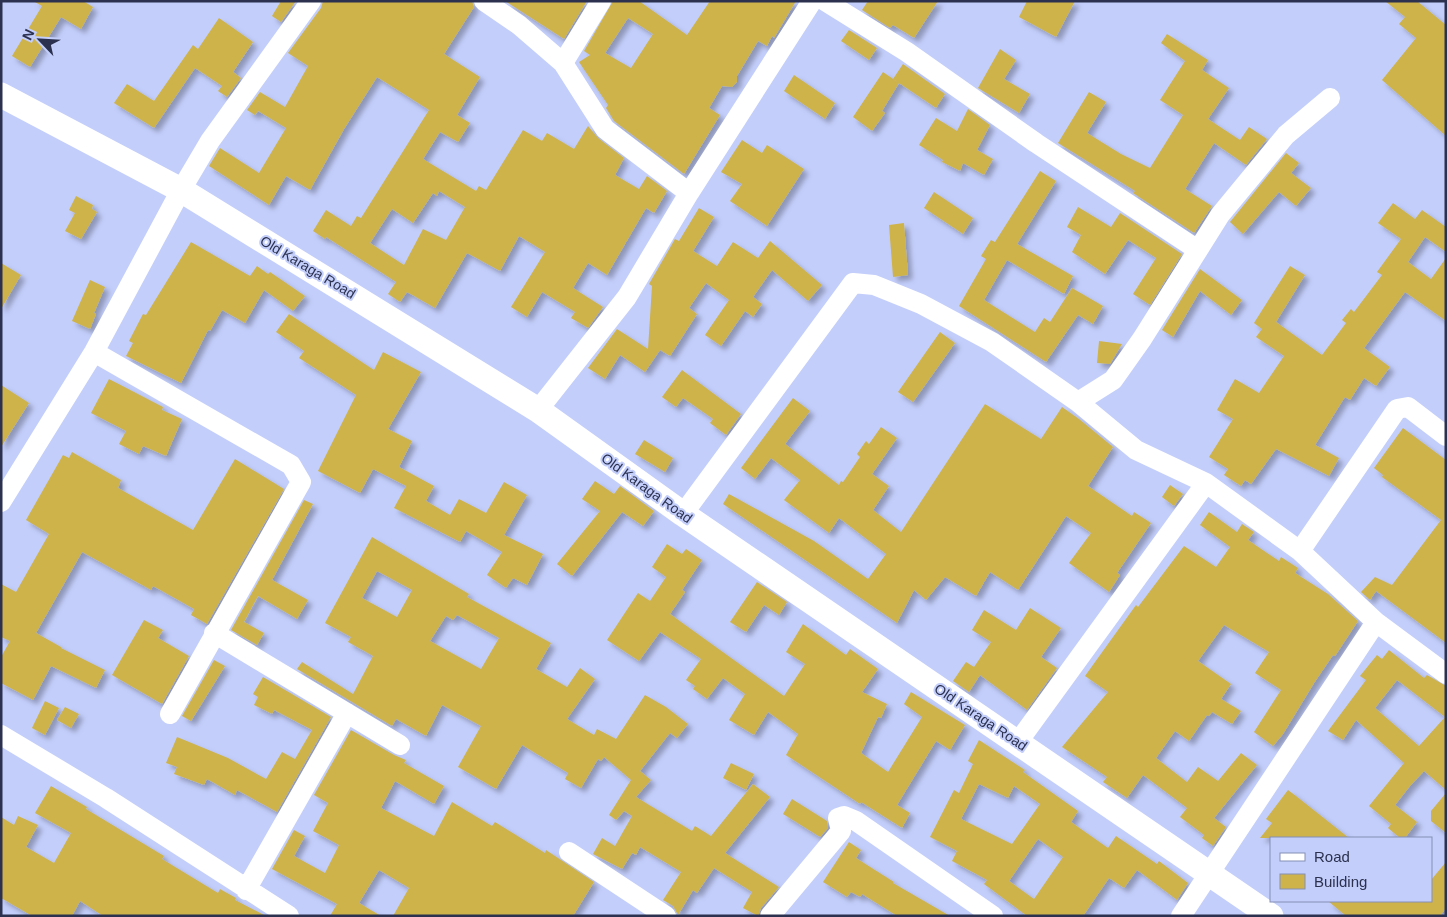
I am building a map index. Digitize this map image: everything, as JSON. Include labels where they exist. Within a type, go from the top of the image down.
[{"type":"street","points":[[1,502],[94,352],[181,190],[236,103],[311,1]]},
{"type":"street","points":[[484,1],[519,25],[563,64],[605,130],[688,193]]},
{"type":"street","points":[[563,64],[602,1]]},
{"type":"street","points":[[538,410],[627,297],[688,193],[812,1]]},
{"type":"street","points":[[826,1],[907,52],[1036,143],[1198,250]]},
{"type":"street","name":"Old Karaga Road","points":[[1,95],[181,190],[538,410],[683,514],[1211,873],[1271,916]]},
{"type":"street","points":[[1078,402],[1113,380],[1142,339],[1220,215],[1286,135],[1330,98]]},
{"type":"street","points":[[683,514],[853,283],[874,285],[921,304],[992,342],[1078,402],[1136,450],[1206,483],[1300,551],[1376,622],[1446,674]]},
{"type":"street","points":[[94,352],[291,465],[300,482],[170,714]]},
{"type":"street","points":[[1300,551],[1397,409],[1408,407],[1446,436]]},
{"type":"street","points":[[1018,742],[1206,483]]},
{"type":"street","points":[[1181,916],[1376,622]]},
{"type":"street","points":[[214,633],[400,745]]},
{"type":"street","points":[[246,890],[347,713]]},
{"type":"street","points":[[1,735],[106,798],[289,916]]},
{"type":"street","points":[[770,916],[841,831],[838,818],[844,816],[856,821],[993,916]]},
{"type":"street","points":[[569,852],[666,916]]},
{"type":"building","points":[[33,1],[83,1],[93,7],[81,29],[61,17],[30,67],[12,56],[42,6]]},
{"type":"building","points":[[281,1],[296,1],[281,22],[272,16]]},
{"type":"building","points":[[323,1],[472,1],[474,7],[444,54],[480,77],[457,115],[470,123],[458,142],[440,132],[423,159],[476,191],[479,186],[486,190],[523,130],[542,141],[547,133],[574,149],[588,126],[598,138],[624,158],[615,175],[639,189],[647,176],[667,191],[654,213],[646,208],[607,275],[588,263],[573,288],[603,307],[588,328],[571,318],[575,312],[542,292],[527,317],[511,307],[545,252],[519,236],[500,271],[467,253],[435,308],[407,292],[400,302],[388,294],[396,282],[326,237],[325,239],[313,231],[326,210],[351,226],[357,216],[361,218],[429,110],[377,77],[344,129],[310,190],[286,176],[269,205],[209,166],[220,148],[259,173],[286,128],[258,111],[255,115],[247,110],[260,92],[285,107],[308,66],[288,53],[321,8]],"holes":[[[439,191],[465,207],[446,240],[423,229],[404,265],[370,243],[392,209],[413,223],[433,193],[437,196]]]},
{"type":"building","points":[[505,1],[587,1],[564,39]]},
{"type":"building","points":[[613,1],[639,1],[687,35],[710,1],[796,1],[774,38],[772,36],[767,46],[758,41],[737,76],[737,82],[732,87],[722,86],[709,108],[720,115],[684,174],[614,121],[606,108],[608,105],[579,62],[590,55],[584,51]],"holes":[[[628,18],[653,34],[631,68],[605,53]]]},
{"type":"building","points":[[868,1],[938,1],[914,38],[893,25],[890,28],[862,10]]},
{"type":"building","points":[[1027,1],[1075,1],[1056,37],[1019,17]]},
{"type":"building","points":[[1385,1],[1417,1],[1446,25],[1446,136],[1382,80],[1416,38],[1399,24],[1405,17]]},
{"type":"building","points":[[219,18],[253,42],[233,72],[241,78],[227,97],[218,91],[222,86],[195,68],[154,128],[114,103],[127,84],[154,101],[193,45],[198,49]]},
{"type":"building","points":[[849,30],[877,48],[869,60],[841,41]]},
{"type":"building","points":[[1167,34],[1208,60],[1202,70],[1229,88],[1208,119],[1240,140],[1249,127],[1267,139],[1246,165],[1214,143],[1185,189],[1212,206],[1194,233],[1133,193],[1135,191],[1058,143],[1089,92],[1106,102],[1087,133],[1121,154],[1150,168],[1183,115],[1160,100],[1185,61],[1161,43]]},
{"type":"building","points":[[1000,49],[1016,60],[1004,79],[1030,94],[1019,113],[978,88]]},
{"type":"building","points":[[903,64],[945,94],[936,108],[893,79]]},
{"type":"building","points":[[883,72],[899,83],[882,111],[885,113],[872,131],[853,117]]},
{"type":"building","points":[[794,75],[835,103],[825,119],[784,91]]},
{"type":"building","points":[[968,109],[990,125],[977,150],[993,159],[984,175],[963,163],[960,171],[942,162],[943,160],[919,145],[936,118],[957,131]]},
{"type":"building","points":[[742,140],[762,153],[767,145],[804,169],[767,226],[730,201],[742,184],[721,172]]},
{"type":"building","points":[[1286,153],[1299,163],[1291,173],[1311,188],[1296,206],[1279,192],[1243,234],[1230,222]]},
{"type":"building","points":[[1040,171],[1056,181],[1017,244],[1073,276],[1064,294],[1007,260],[984,300],[1035,332],[1044,318],[1050,322],[1072,288],[1103,306],[1093,324],[1078,315],[1046,362],[959,306],[986,259],[981,256],[991,240],[995,242]]},
{"type":"building","points":[[934,192],[973,218],[963,234],[924,208]]},
{"type":"building","points":[[76,196],[93,205],[92,209],[97,212],[81,239],[65,231],[75,213],[69,210]]},
{"type":"building","points":[[1393,203],[1415,219],[1422,210],[1446,227],[1446,252],[1425,237],[1408,262],[1431,279],[1446,258],[1446,321],[1405,292],[1364,348],[1390,367],[1376,386],[1364,378],[1350,400],[1345,397],[1315,445],[1339,458],[1329,476],[1276,449],[1251,484],[1245,480],[1241,486],[1224,475],[1228,469],[1209,457],[1233,419],[1217,410],[1235,379],[1259,393],[1284,356],[1256,337],[1262,329],[1254,323],[1290,266],[1305,275],[1276,322],[1322,355],[1346,323],[1342,320],[1351,309],[1354,312],[1382,275],[1377,272],[1401,239],[1378,223]]},
{"type":"building","points":[[1078,207],[1111,227],[1120,213],[1182,254],[1150,305],[1133,294],[1156,258],[1128,240],[1105,274],[1072,252],[1081,235],[1067,227]]},
{"type":"building","points":[[699,208],[714,217],[693,251],[717,266],[733,242],[758,258],[770,241],[822,285],[808,301],[772,270],[753,297],[762,304],[753,317],[745,311],[721,346],[705,335],[729,300],[706,283],[689,308],[697,314],[670,356],[660,350],[645,372],[620,355],[605,379],[588,368],[617,329],[648,349],[652,286],[649,284],[675,239],[679,241]]},
{"type":"building","points":[[904,223],[908,275],[893,277],[889,225]]},
{"type":"building","points":[[191,242],[250,276],[257,266],[268,274],[270,272],[305,296],[293,311],[264,290],[245,323],[222,310],[210,331],[208,330],[181,383],[126,356],[133,343],[129,341],[143,314],[146,315]]},
{"type":"building","points":[[1,263],[21,275],[1,309]]},
{"type":"building","points":[[1200,269],[1242,300],[1231,315],[1200,291],[1173,337],[1162,330]]},
{"type":"building","points":[[90,280],[105,287],[94,313],[96,314],[90,329],[72,321]]},
{"type":"building","points":[[289,314],[374,370],[383,352],[421,372],[388,429],[412,441],[399,467],[434,486],[426,501],[450,515],[459,499],[486,513],[504,482],[527,495],[504,535],[543,554],[527,585],[513,578],[506,588],[487,575],[502,552],[466,531],[460,542],[394,508],[406,486],[373,469],[360,493],[318,471],[356,395],[299,358],[304,351],[276,332]]},
{"type":"building","points":[[940,332],[955,343],[913,402],[898,392]]},
{"type":"building","points":[[1099,341],[1122,344],[1110,364],[1097,363]]},
{"type":"building","points":[[682,370],[741,414],[726,435],[710,423],[713,419],[683,398],[676,407],[662,397]]},
{"type":"building","points":[[109,379],[163,407],[162,410],[182,419],[166,456],[143,446],[139,454],[119,444],[126,431],[91,413]]},
{"type":"building","points":[[1,385],[29,403],[1,447]]},
{"type":"building","points":[[793,398],[810,411],[785,444],[839,485],[860,457],[857,454],[866,441],[869,444],[881,427],[897,438],[872,474],[889,486],[873,510],[901,532],[985,404],[1041,439],[1062,407],[1079,419],[1113,447],[1088,486],[1132,516],[1134,512],[1151,523],[1117,573],[1120,575],[1109,592],[1069,563],[1091,533],[1066,516],[1018,590],[990,572],[976,596],[945,577],[926,600],[914,590],[897,623],[723,504],[729,494],[814,541],[868,579],[886,554],[839,518],[829,533],[784,500],[800,480],[771,458],[755,479],[741,468]]},
{"type":"building","points":[[1403,428],[1446,460],[1446,643],[1376,591],[1370,600],[1361,592],[1375,577],[1392,585],[1441,520],[1382,477],[1383,475],[1374,468]]},
{"type":"building","points":[[644,440],[673,458],[665,472],[635,454]]},
{"type":"building","points":[[72,452],[121,480],[118,488],[193,530],[235,459],[284,489],[207,624],[191,615],[194,609],[153,586],[151,590],[82,552],[36,633],[105,670],[96,688],[51,666],[33,700],[1,683],[1,657],[10,641],[1,637],[1,584],[16,592],[49,534],[26,520],[63,455],[69,458]]},
{"type":"building","points":[[595,481],[614,494],[620,486],[654,511],[643,526],[622,512],[572,576],[557,564],[600,511],[582,499]]},
{"type":"building","points":[[1170,485],[1183,494],[1174,506],[1162,497]]},
{"type":"building","points":[[304,500],[313,504],[272,580],[308,600],[297,619],[258,596],[244,622],[264,633],[257,645],[231,630]]},
{"type":"building","points":[[1209,512],[1237,532],[1242,524],[1254,532],[1248,540],[1279,561],[1281,557],[1298,568],[1295,573],[1328,594],[1358,621],[1335,656],[1333,655],[1283,734],[1273,746],[1254,732],[1281,690],[1255,673],[1269,652],[1224,625],[1198,661],[1231,684],[1221,699],[1241,711],[1232,724],[1212,712],[1209,716],[1207,715],[1189,741],[1175,731],[1156,758],[1187,782],[1198,767],[1218,781],[1241,753],[1257,765],[1214,818],[1226,827],[1213,846],[1202,838],[1204,835],[1180,817],[1187,808],[1143,775],[1127,798],[1103,782],[1107,777],[1062,747],[1108,692],[1085,676],[1136,605],[1138,607],[1184,546],[1216,567],[1230,547],[1200,525]]},
{"type":"building","points":[[372,537],[469,594],[467,597],[551,643],[536,669],[567,687],[580,668],[595,679],[567,719],[594,735],[597,729],[616,739],[645,695],[666,707],[688,724],[677,738],[670,733],[640,771],[651,780],[636,797],[692,831],[695,826],[711,836],[753,784],[770,797],[725,853],[779,887],[761,908],[758,916],[743,908],[752,892],[714,868],[697,893],[693,890],[678,915],[673,906],[663,900],[681,872],[640,847],[636,855],[632,853],[622,869],[593,854],[602,838],[615,846],[632,816],[624,811],[616,820],[609,815],[631,780],[604,757],[601,761],[598,759],[581,788],[565,779],[568,773],[522,745],[496,789],[458,767],[481,726],[442,705],[426,736],[396,719],[392,726],[297,669],[302,662],[353,694],[373,656],[348,642],[351,637],[325,623]],"holes":[[[377,571],[412,590],[397,617],[362,598]],[[457,615],[499,638],[481,669],[430,641],[446,616],[453,620]]]},
{"type":"building","points":[[667,544],[682,554],[686,549],[702,560],[682,590],[685,592],[670,614],[784,696],[805,664],[786,652],[803,624],[846,655],[850,649],[878,669],[862,692],[887,704],[881,718],[878,717],[861,753],[888,772],[922,717],[904,704],[911,692],[965,725],[950,750],[936,741],[897,805],[910,813],[902,828],[861,802],[860,804],[786,755],[798,734],[768,712],[754,735],[729,720],[745,694],[723,678],[707,699],[693,689],[695,686],[686,680],[701,659],[660,632],[639,661],[607,640],[638,593],[650,601],[666,577],[652,567]]},
{"type":"building","points":[[757,582],[787,602],[779,615],[764,605],[746,632],[730,622]]},
{"type":"building","points":[[1030,608],[1061,628],[1041,657],[1057,668],[1027,710],[980,675],[969,692],[953,681],[966,662],[974,667],[991,642],[972,630],[984,610],[1016,630]]},
{"type":"building","points":[[144,620],[163,630],[158,638],[189,656],[162,704],[112,675]]},
{"type":"building","points":[[1389,650],[1424,678],[1427,675],[1446,686],[1446,790],[1424,771],[1410,786],[1395,805],[1417,822],[1406,837],[1399,837],[1388,828],[1391,824],[1369,806],[1404,763],[1356,720],[1343,740],[1328,731],[1366,680],[1360,676],[1377,655],[1382,659]],"holes":[[[1397,680],[1445,717],[1419,746],[1375,708]]]},
{"type":"building","points":[[214,660],[225,666],[191,721],[182,716]]},
{"type":"building","points":[[263,677],[331,717],[277,812],[237,790],[235,795],[207,779],[204,785],[174,774],[177,767],[166,763],[177,737],[228,758],[266,779],[282,752],[295,759],[312,730],[274,710],[272,714],[254,705],[258,697],[253,694]]},
{"type":"building","points":[[45,701],[59,708],[45,735],[32,728]]},
{"type":"building","points":[[65,707],[79,714],[71,728],[57,720]]},
{"type":"building","points":[[351,730],[406,760],[404,763],[444,786],[434,804],[395,781],[381,808],[434,836],[452,802],[492,826],[495,822],[545,853],[546,850],[594,882],[573,916],[393,916],[409,888],[379,870],[359,903],[381,916],[330,916],[337,904],[272,869],[294,830],[305,836],[294,856],[325,873],[339,845],[313,831],[328,803],[314,795]]},
{"type":"building","points":[[979,740],[1025,770],[1023,772],[1078,811],[1071,822],[1108,848],[1116,836],[1157,864],[1159,861],[1188,883],[1177,900],[1137,870],[1124,888],[1109,878],[1083,916],[1027,916],[984,884],[987,880],[952,861],[957,851],[930,837],[954,790],[959,793],[973,764],[968,761]],"holes":[[[979,784],[1008,798],[1014,786],[1040,804],[1012,844],[961,819]],[[1038,839],[1063,857],[1034,899],[1009,881]]]},
{"type":"building","points":[[731,763],[754,774],[746,790],[723,778]]},
{"type":"building","points":[[51,786],[164,856],[162,859],[218,893],[220,889],[236,898],[235,900],[266,916],[103,916],[80,901],[72,916],[32,916],[1,898],[1,817],[14,825],[18,816],[38,825],[26,847],[54,863],[71,833],[35,813]]},
{"type":"building","points":[[1288,790],[1348,837],[1260,838],[1272,823],[1266,819]]},
{"type":"building","points":[[1446,793],[1446,833],[1431,821],[1431,811]]},
{"type":"building","points":[[792,799],[827,821],[828,828],[820,837],[783,814]]},
{"type":"building","points":[[849,842],[861,850],[856,858],[893,883],[950,916],[897,916],[862,894],[860,897],[851,892],[847,897],[823,882]]},
{"type":"building","points":[[1446,862],[1446,908],[1440,916],[1346,916],[1329,902],[1432,902],[1432,879]]}]
